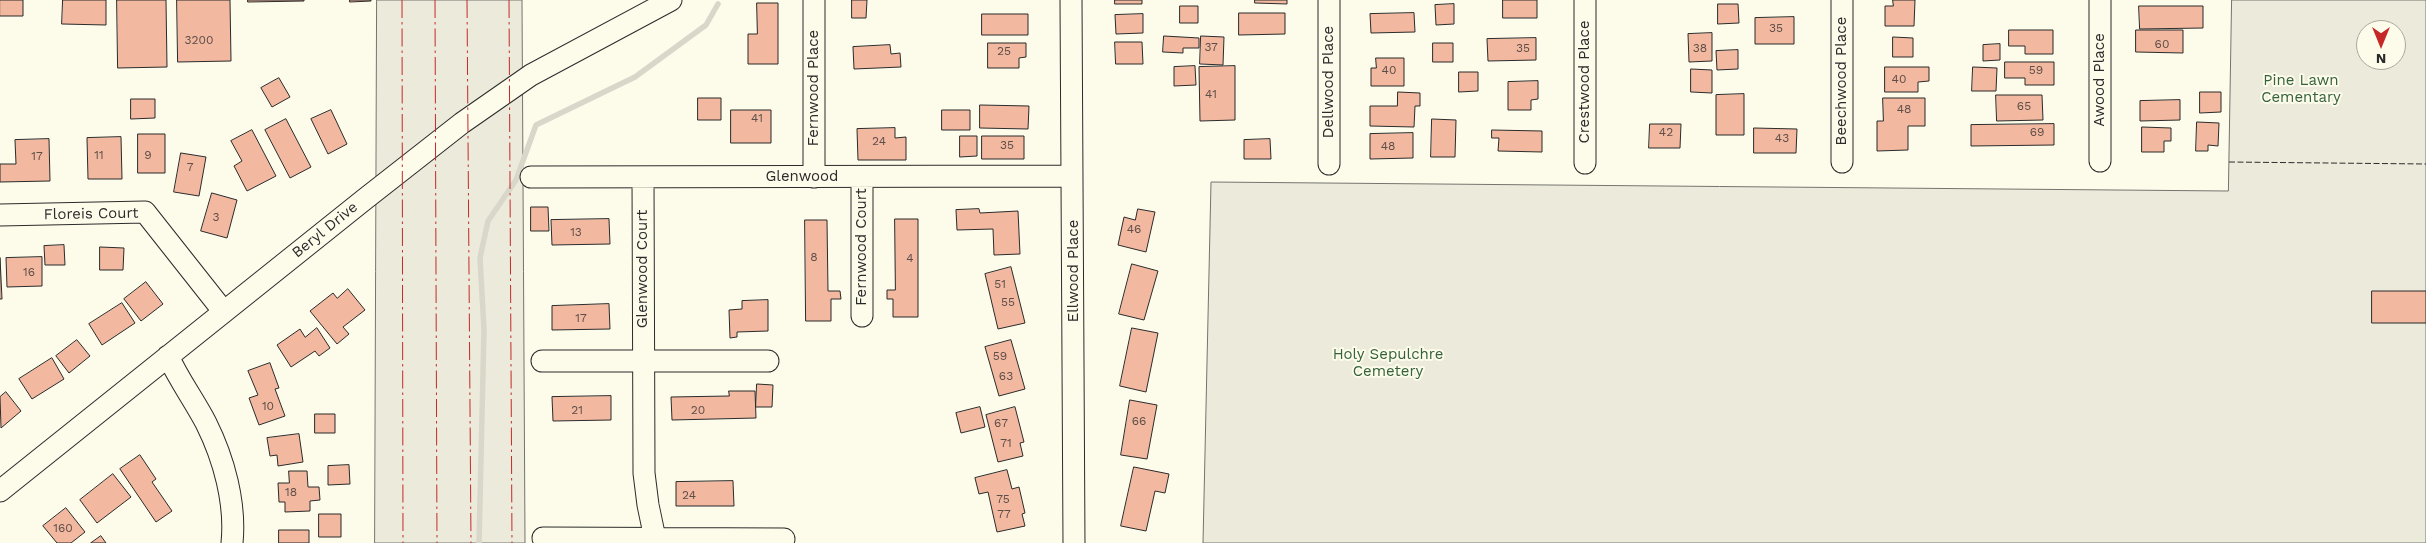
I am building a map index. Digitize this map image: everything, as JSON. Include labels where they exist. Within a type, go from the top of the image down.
[{"type":"street","name":"Beryl Drive","points":[[0,491],[365,198],[470,118],[531,75],[671,0]]},
{"type":"street","name":"Fernwood Place","points":[[814,0],[814,177]]},
{"type":"street","name":"Ellwood Place","points":[[1071,0],[1074,543]]},
{"type":"street","name":"Dellwood Place","points":[[1329,0],[1329,164]]},
{"type":"street","name":"Crestwood Place","points":[[1585,163],[1586,0]]},
{"type":"street","name":"Beechwood Place","points":[[1842,0],[1842,162]]},
{"type":"street","name":"Awood Place","points":[[2100,0],[2100,161]]},
{"type":"street","name":"Glenwood","points":[[531,177],[1072,176]]},
{"type":"street","name":"Glenwood Court","points":[[643,177],[644,473],[648,505],[656,541]]},
{"type":"street","name":"Fernwood Court","points":[[862,177],[862,316]]},
{"type":"street","name":"Floreis Court","points":[[0,215],[145,212],[224,312]]},
{"type":"street","points":[[168,356],[178,380],[205,423],[220,456],[233,518],[232,543]]},
{"type":"street","points":[[542,361],[768,361]]},
{"type":"street","points":[[543,538],[656,541],[784,539]]},
{"type":"green space","points":[[377,0],[522,0],[525,543],[375,543]]},
{"type":"green space","name":"Holy Sepulchre Cemetery","points":[[2232,0],[2426,0],[2426,543],[1203,543],[1211,182],[2228,191]]},
{"type":"building","points":[[0,0],[23,0],[23,16],[0,16]]},
{"type":"building","points":[[63,0],[106,0],[106,25],[62,24]]},
{"type":"building","points":[[117,0],[166,0],[167,67],[118,68]]},
{"type":"building","points":[[177,0],[230,0],[231,61],[178,62]]},
{"type":"building","points":[[248,0],[304,0],[304,1],[248,2]]},
{"type":"building","points":[[350,0],[371,0],[371,1],[350,2]]},
{"type":"building","points":[[852,0],[867,0],[866,18],[852,18]]},
{"type":"building","points":[[1115,0],[1142,0],[1142,4],[1115,4]]},
{"type":"building","points":[[1255,0],[1287,0],[1287,4],[1255,3]]},
{"type":"building","points":[[1503,0],[1537,0],[1537,18],[1503,18]]},
{"type":"building","points":[[1893,0],[1915,0],[1914,26],[1885,26],[1885,6],[1893,6]]},
{"type":"building","points":[[757,3],[778,3],[778,64],[748,64],[748,34],[757,34]]},
{"type":"building","points":[[1454,4],[1454,24],[1436,25],[1435,5]]},
{"type":"building","points":[[1718,4],[1738,4],[1739,23],[1718,24]]},
{"type":"building","points":[[1180,6],[1198,6],[1198,23],[1180,23]]},
{"type":"building","points":[[2139,6],[2203,6],[2203,28],[2140,29]]},
{"type":"building","points":[[1239,13],[1285,13],[1285,34],[1239,35]]},
{"type":"building","points":[[1414,13],[1415,32],[1371,33],[1370,14]]},
{"type":"building","points":[[982,14],[1028,14],[1028,35],[982,35]]},
{"type":"building","points":[[1143,14],[1143,33],[1116,34],[1115,15]]},
{"type":"building","points":[[1794,17],[1794,44],[1755,44],[1755,18]]},
{"type":"building","points":[[2009,30],[2053,30],[2053,54],[2025,54],[2025,46],[2009,46]]},
{"type":"building","points":[[2136,30],[2183,30],[2183,53],[2136,52]]},
{"type":"building","points":[[1712,33],[1712,61],[1689,62],[1688,34]]},
{"type":"building","points":[[1164,36],[1199,38],[1199,48],[1183,48],[1183,53],[1163,52]]},
{"type":"building","points":[[1201,36],[1224,37],[1223,65],[1200,64]]},
{"type":"building","points":[[1893,37],[1913,38],[1913,57],[1893,57]]},
{"type":"building","points":[[1536,38],[1536,60],[1488,61],[1487,39]]},
{"type":"building","points":[[1115,42],[1142,42],[1143,64],[1116,64]]},
{"type":"building","points":[[988,43],[1026,43],[1026,57],[1019,58],[1019,68],[988,68]]},
{"type":"building","points":[[1433,43],[1453,43],[1453,62],[1433,62]]},
{"type":"building","points":[[2000,44],[2000,60],[1983,61],[1983,45]]},
{"type":"building","points":[[890,45],[891,54],[900,53],[901,67],[854,69],[853,47]]},
{"type":"building","points":[[1738,50],[1738,69],[1717,70],[1716,51]]},
{"type":"building","points":[[1376,58],[1404,58],[1404,86],[1371,86],[1371,68],[1376,68]]},
{"type":"building","points":[[2005,62],[2054,62],[2054,85],[2025,85],[2025,78],[2005,78]]},
{"type":"building","points":[[1195,66],[1196,85],[1174,86],[1174,67]]},
{"type":"building","points":[[1235,66],[1235,120],[1200,121],[1199,67]]},
{"type":"building","points":[[1885,67],[1929,67],[1929,81],[1918,82],[1918,92],[1885,92]]},
{"type":"building","points":[[1973,67],[1997,68],[1996,91],[1972,91]]},
{"type":"building","points":[[1691,69],[1712,70],[1712,93],[1691,92]]},
{"type":"building","points":[[1459,72],[1478,72],[1478,91],[1459,92]]},
{"type":"building","points":[[279,78],[290,97],[272,107],[261,88]]},
{"type":"building","points":[[1538,81],[1538,99],[1531,100],[1531,110],[1508,110],[1508,82]]},
{"type":"building","points":[[1398,92],[1420,93],[1420,106],[1415,106],[1414,127],[1370,126],[1370,106],[1397,106]]},
{"type":"building","points":[[2200,92],[2221,92],[2221,112],[2200,113]]},
{"type":"building","points":[[1744,94],[1744,135],[1716,135],[1716,95]]},
{"type":"building","points":[[1996,95],[2042,95],[2043,120],[1997,121]]},
{"type":"building","points":[[698,98],[721,98],[721,120],[698,120]]},
{"type":"building","points":[[1883,98],[1925,98],[1925,126],[1908,126],[1908,150],[1877,151],[1877,121],[1883,121]]},
{"type":"building","points":[[131,99],[155,99],[155,118],[131,119]]},
{"type":"building","points":[[2180,100],[2180,120],[2140,121],[2140,101]]},
{"type":"building","points":[[980,105],[1029,106],[1028,129],[980,128]]},
{"type":"building","points":[[331,110],[347,144],[328,154],[311,119]]},
{"type":"building","points":[[731,110],[771,110],[771,143],[731,143]]},
{"type":"building","points":[[942,110],[970,110],[970,130],[942,130]]},
{"type":"building","points":[[286,119],[311,167],[290,178],[265,130]]},
{"type":"building","points":[[1432,119],[1456,120],[1455,157],[1431,157]]},
{"type":"building","points":[[2197,122],[2219,123],[2218,146],[2208,145],[2208,151],[2196,151]]},
{"type":"building","points":[[1650,124],[1681,124],[1680,148],[1649,148]]},
{"type":"building","points":[[2054,124],[2054,145],[1971,146],[1971,125]]},
{"type":"building","points":[[2142,127],[2171,128],[2171,141],[2164,141],[2164,152],[2142,152]]},
{"type":"building","points":[[895,128],[895,138],[906,137],[906,160],[858,160],[857,129]]},
{"type":"building","points":[[1754,128],[1797,129],[1796,153],[1754,153]]},
{"type":"building","points":[[252,130],[276,176],[247,191],[234,166],[242,161],[231,141]]},
{"type":"building","points":[[1492,130],[1542,131],[1542,152],[1498,151],[1499,138],[1492,138]]},
{"type":"building","points":[[1413,133],[1413,158],[1370,159],[1370,134]]},
{"type":"building","points":[[138,134],[165,134],[165,173],[138,173]]},
{"type":"building","points":[[960,136],[977,136],[977,156],[960,157]]},
{"type":"building","points":[[982,136],[1024,136],[1024,159],[982,159]]},
{"type":"building","points":[[121,137],[122,179],[88,179],[87,138]]},
{"type":"building","points":[[49,139],[50,181],[0,182],[0,164],[16,164],[15,140]]},
{"type":"building","points":[[1270,139],[1271,159],[1244,159],[1244,140]]},
{"type":"building","points":[[181,153],[206,157],[199,196],[174,192]]},
{"type":"building","points":[[212,193],[237,200],[227,238],[201,231]]},
{"type":"building","points":[[531,207],[548,207],[549,231],[531,231]]},
{"type":"building","points":[[979,209],[980,213],[1018,211],[1020,254],[994,255],[993,229],[957,230],[956,210]]},
{"type":"building","points":[[1138,209],[1155,212],[1146,252],[1118,245],[1124,217],[1135,220]]},
{"type":"building","points":[[609,219],[610,244],[552,245],[551,220]]},
{"type":"building","points":[[895,219],[918,219],[918,317],[893,317],[893,299],[887,299],[887,290],[895,290]]},
{"type":"building","points":[[805,220],[827,220],[828,291],[840,291],[841,299],[831,299],[831,321],[806,321]]},
{"type":"building","points":[[64,245],[65,265],[45,265],[44,246]]},
{"type":"building","points":[[100,247],[124,248],[123,270],[100,270]]},
{"type":"building","points":[[42,257],[42,286],[7,287],[6,258]]},
{"type":"building","points":[[0,258],[2,299],[0,299]]},
{"type":"building","points":[[1132,264],[1158,271],[1144,320],[1119,314]]},
{"type":"building","points":[[1011,267],[1025,323],[998,329],[985,274]]},
{"type":"building","points":[[146,282],[163,304],[141,321],[124,299]]},
{"type":"building","points":[[348,289],[365,310],[343,327],[349,334],[337,344],[310,311],[333,293],[337,298]]},
{"type":"building","points":[[2372,291],[2426,291],[2426,323],[2372,323]]},
{"type":"building","points":[[768,300],[768,331],[737,332],[737,337],[730,338],[729,310],[742,309],[742,301]]},
{"type":"building","points":[[122,303],[135,323],[102,345],[89,324]]},
{"type":"building","points":[[609,304],[610,329],[552,330],[552,306]]},
{"type":"building","points":[[317,328],[330,348],[319,356],[315,351],[291,367],[277,345],[300,329],[305,337]]},
{"type":"building","points":[[1132,328],[1158,333],[1146,392],[1120,386]]},
{"type":"building","points":[[77,340],[90,356],[69,373],[56,356]]},
{"type":"building","points":[[1011,340],[1025,389],[999,396],[985,347]]},
{"type":"building","points":[[52,358],[64,379],[32,399],[19,379]]},
{"type":"building","points":[[270,363],[279,388],[275,389],[285,416],[259,425],[249,398],[258,395],[248,371]]},
{"type":"building","points":[[757,384],[773,385],[772,407],[756,407]]},
{"type":"building","points":[[729,391],[755,391],[756,418],[672,420],[671,397],[729,396]]},
{"type":"building","points":[[6,392],[21,411],[1,428],[0,397]]},
{"type":"building","points":[[611,396],[611,420],[553,421],[552,397]]},
{"type":"building","points":[[1130,400],[1157,405],[1147,459],[1121,455]]},
{"type":"building","points":[[980,407],[985,427],[961,433],[956,413]]},
{"type":"building","points":[[1015,407],[1024,442],[1020,443],[1023,456],[998,462],[986,415]]},
{"type":"building","points":[[315,414],[335,414],[335,433],[315,433]]},
{"type":"building","points":[[299,434],[303,462],[278,466],[277,455],[270,456],[267,438]]},
{"type":"building","points":[[140,455],[156,479],[152,482],[172,511],[156,522],[120,469]]},
{"type":"building","points":[[349,465],[350,484],[328,485],[328,466]]},
{"type":"building","points":[[1134,467],[1169,474],[1165,493],[1155,491],[1146,531],[1121,526]]},
{"type":"building","points":[[1007,470],[1012,489],[1019,487],[1025,513],[1022,514],[1025,526],[997,532],[988,492],[979,494],[975,478]]},
{"type":"building","points":[[289,471],[307,471],[308,487],[319,487],[320,500],[310,501],[310,511],[285,512],[285,502],[279,502],[278,483],[289,483]]},
{"type":"building","points":[[113,474],[131,497],[97,523],[80,500]]},
{"type":"building","points":[[733,481],[734,506],[676,506],[676,482]]},
{"type":"building","points":[[66,508],[85,532],[71,543],[57,543],[43,526]]},
{"type":"building","points":[[319,514],[341,514],[341,537],[319,537]]},
{"type":"building","points":[[279,530],[309,530],[309,543],[279,543]]},
{"type":"building","points":[[101,536],[106,543],[91,543]]},
{"type":"waterway","points":[[479,543],[484,330],[480,258],[488,221],[516,180],[536,125],[635,77],[706,25],[718,4]]},
{"type":"fence","points":[[2229,162],[2426,164]]},
{"type":"power","points":[[402,0],[403,543]]},
{"type":"power","points":[[435,0],[437,543]]},
{"type":"power","points":[[467,0],[471,543]]},
{"type":"power","points":[[509,0],[512,543]]},
{"type":"park label","name":"Pine Lawn Cementary","points":[[2301,90]]}]
